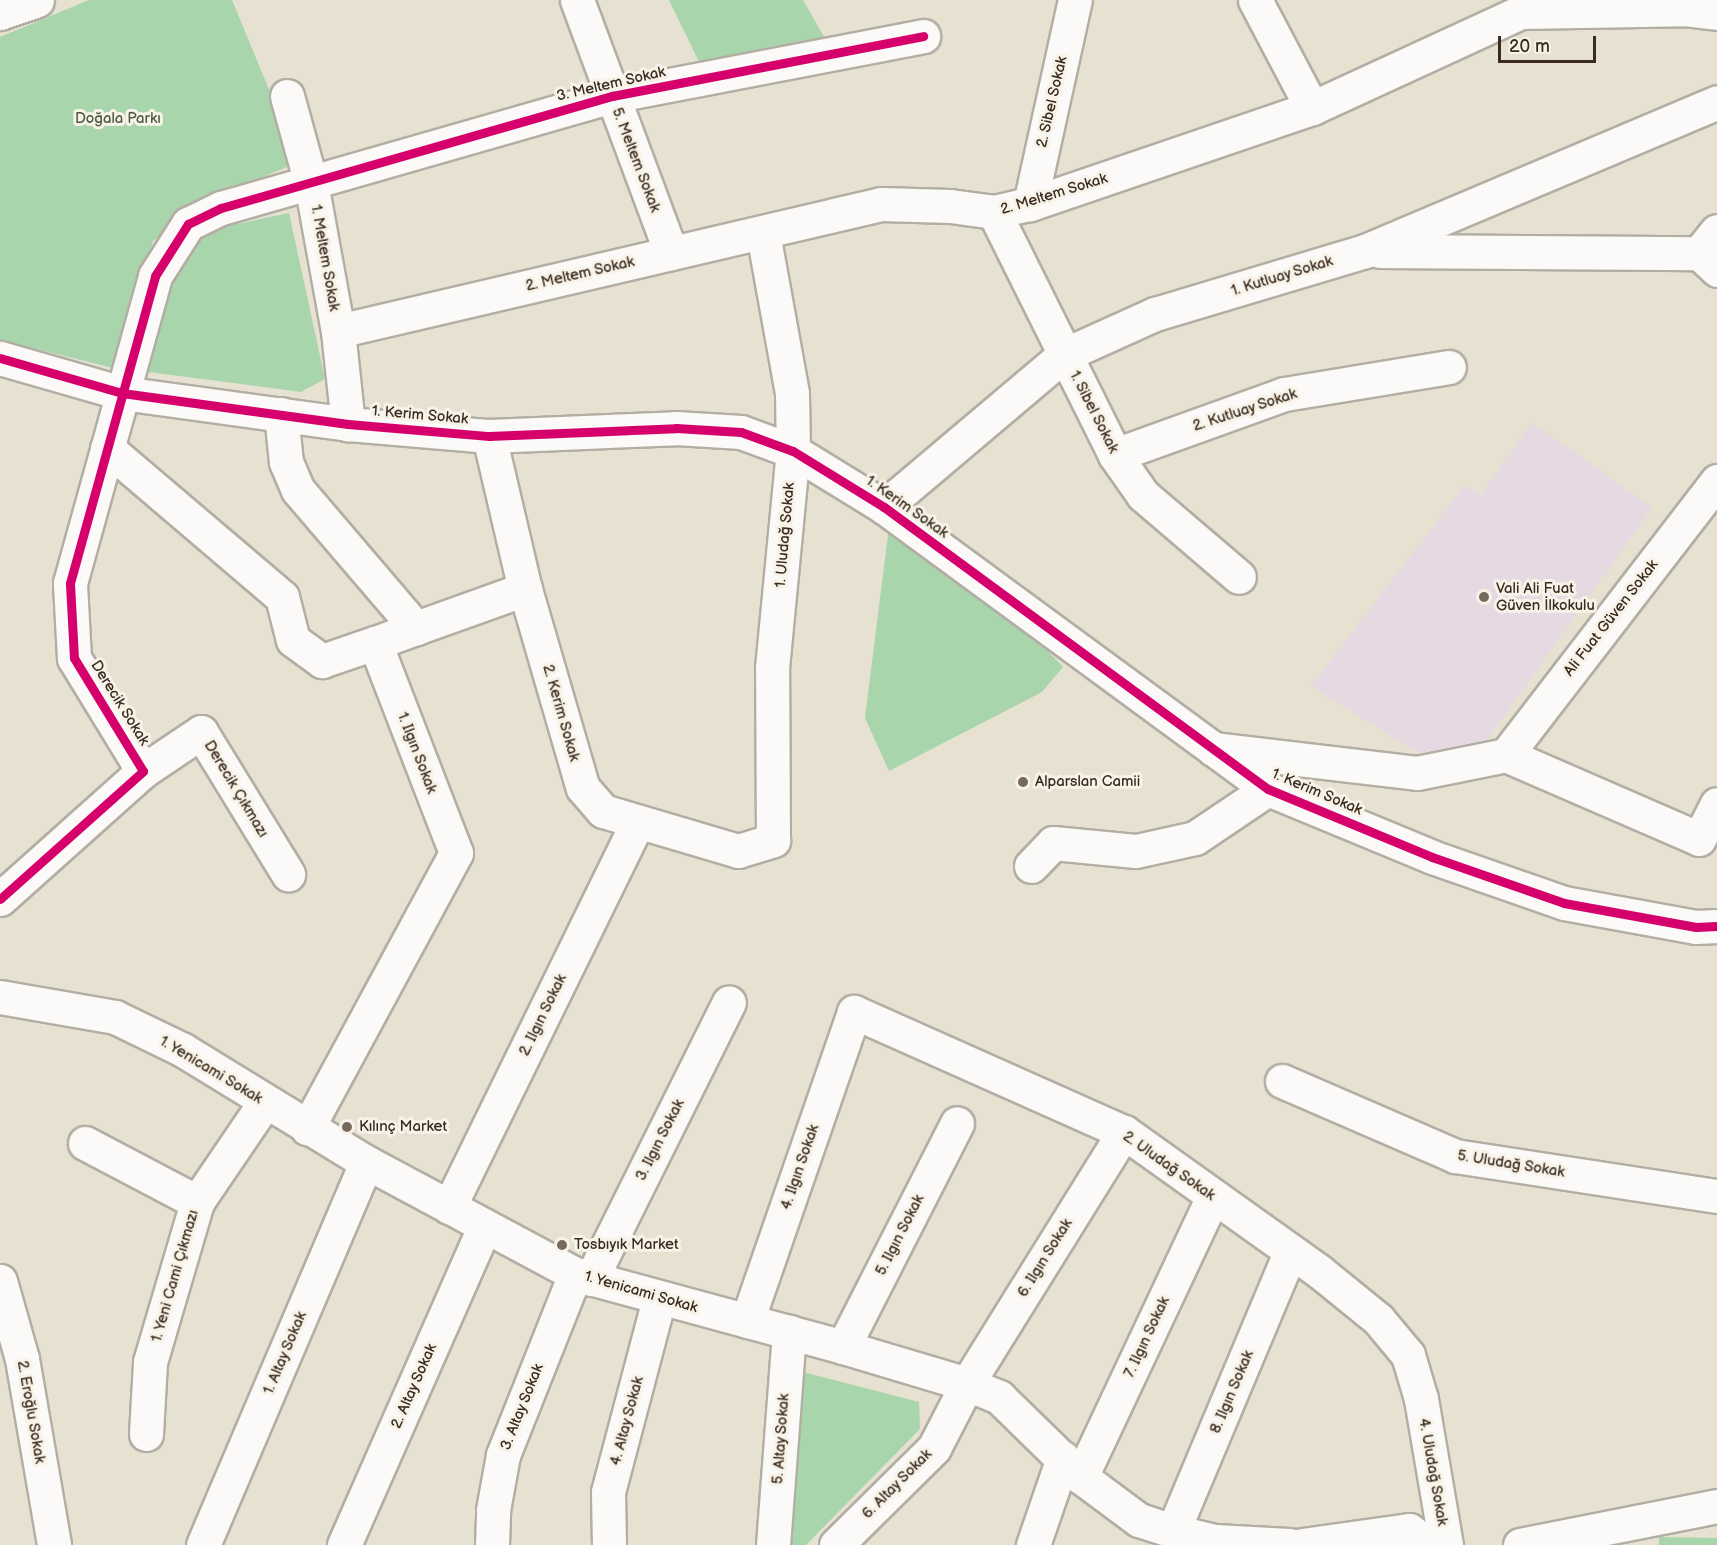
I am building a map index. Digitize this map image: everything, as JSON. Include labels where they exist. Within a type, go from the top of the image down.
[{"type":"street","points":[[0,13],[37,0]]},
{"type":"street","name":"5. Meltem Sokak","points":[[577,0],[671,253]]},
{"type":"street","name":"2. Sibel Sokak","points":[[1030,204],[1075,0]]},
{"type":"street","points":[[1255,0],[1312,108]]},
{"type":"street","name":"2. Meltem Sokak","points":[[338,331],[882,204],[950,206],[994,212],[1030,204],[1312,108],[1521,12],[1685,9],[1717,14]]},
{"type":"street","name":"3. Meltem Sokak","points":[[122,393],[155,276],[188,224],[221,208],[612,96],[923,36]]},
{"type":"street","name":"1. Meltem Sokak","points":[[287,96],[311,183],[338,331],[348,424]]},
{"type":"street","name":"1. Kutluay Sokak","points":[[884,507],[1064,355],[1155,314],[1365,250],[1717,102]]},
{"type":"street","name":"1. Sibel Sokak","points":[[994,212],[1115,455],[1143,495],[1239,578]]},
{"type":"street","name":"1. Uludağ Sokak","points":[[763,233],[792,393],[793,451],[772,668],[773,840]]},
{"type":"street","points":[[1365,250],[1711,251]]},
{"type":"street","name":"1. Kerim Sokak","points":[[0,358],[122,393],[348,424],[489,436],[676,428],[741,432],[793,451],[884,507],[1209,748],[1268,789],[1432,857],[1564,903],[1696,927],[1717,926]]},
{"type":"street","name":"2. Kutluay Sokak","points":[[1115,455],[1284,394],[1449,367]]},
{"type":"street","name":"Derecik Sokak","points":[[0,899],[143,771],[74,658],[70,583],[122,393]]},
{"type":"street","points":[[281,414],[286,462],[298,490],[416,628]]},
{"type":"street","name":"2. Kerim Sokak","points":[[489,436],[525,589],[583,788],[603,811],[738,851],[773,840]]},
{"type":"street","points":[[107,448],[282,597],[293,640],[322,661],[525,589]]},
{"type":"street","name":"Ali Fuat Güven Sokak","points":[[1506,754],[1717,482]]},
{"type":"street","name":"1. Ilgın Sokak","points":[[307,1128],[456,853],[375,644]]},
{"type":"street","name":"Derecik Çıkmazı","points":[[143,771],[201,732],[288,874]]},
{"type":"street","points":[[1209,748],[1417,773],[1506,754],[1699,839],[1717,804]]},
{"type":"street","points":[[1031,866],[1053,843],[1136,851],[1195,838],[1268,789]]},
{"type":"street","name":"2. Ilgın Sokak","points":[[448,1208],[638,822]]},
{"type":"street","name":"1. Yenicami Sokak","points":[[0,997],[115,1017],[183,1050],[307,1128],[448,1208],[583,1276],[659,1299],[843,1347],[967,1384],[999,1397],[1072,1467],[1139,1520],[1214,1543],[1289,1545]]},
{"type":"street","name":"3. Ilgın Sokak","points":[[583,1276],[729,1002]]},
{"type":"street","name":"2. Uludağ Sokak","points":[[854,1012],[1124,1132],[1320,1272],[1378,1319],[1408,1354],[1421,1400]]},
{"type":"street","name":"4. Ilgın Sokak","points":[[747,1321],[854,1012]]},
{"type":"street","name":"5. Uludağ Sokak","points":[[1282,1081],[1455,1156],[1717,1196]]},
{"type":"street","name":"1. Yeni Cami Çıkmazı","points":[[146,1434],[150,1362],[197,1202],[265,1102]]},
{"type":"street","name":"5. Ilgın Sokak","points":[[843,1347],[957,1123]]},
{"type":"street","name":"6. Ilgın Sokak","points":[[967,1384],[1124,1132]]},
{"type":"street","points":[[85,1143],[197,1202]]},
{"type":"street","name":"1. Altay Sokak","points":[[203,1545],[366,1162]]},
{"type":"street","name":"7. Ilgın Sokak","points":[[1034,1545],[1072,1467],[1213,1197]]},
{"type":"street","name":"2. Altay Sokak","points":[[344,1545],[484,1227]]},
{"type":"street","name":"8. Ilgın Sokak","points":[[1173,1532],[1290,1252]]},
{"type":"street","name":"3. Altay Sokak","points":[[492,1545],[493,1510],[503,1455],[583,1276]]},
{"type":"street","name":"2. Eroğlu Sokak","points":[[0,1281],[11,1361],[54,1545]]},
{"type":"street","name":"4. Altay Sokak","points":[[609,1545],[608,1492],[659,1299]]},
{"type":"street","name":"5. Altay Sokak","points":[[773,1545],[789,1332]]},
{"type":"street","name":"6. Altay Sokak","points":[[836,1545],[934,1448],[967,1384]]},
{"type":"street","name":"4. Uludağ Sokak","points":[[1421,1400],[1446,1545]]},
{"type":"street","points":[[1520,1545],[1717,1506]]},
{"type":"street","points":[[1302,1545],[1409,1530],[1429,1545]]},
{"type":"shaded area","name":"Vali Ali Fuat Güven İlkokulu","points":[[1532,422],[1652,508],[1487,740],[1423,756],[1311,686],[1465,485],[1481,495]]},
{"type":"green space","name":"Doğala Parkı","points":[[89,0],[232,0],[299,162],[206,201],[153,241],[121,370],[0,340],[0,37]]},
{"type":"green space","points":[[669,0],[803,0],[827,42],[701,66]]},
{"type":"green space","points":[[289,213],[325,379],[301,392],[149,372],[162,277],[198,232]]},
{"type":"green space","points":[[889,527],[982,595],[1042,645],[1063,667],[1042,692],[889,771],[865,718]]},
{"type":"green space","points":[[803,1372],[919,1402],[920,1429],[806,1545],[783,1545],[788,1458]]},
{"type":"green space","points":[[1659,1537],[1717,1538],[1717,1545],[1659,1545]]},
{"type":"cycle path","points":[[0,899],[143,771],[74,658],[70,583],[155,276],[188,224],[221,208],[612,96],[923,36]]},
{"type":"cycle path","points":[[0,358],[122,393],[348,424],[489,436],[676,428],[741,432],[793,451],[884,507],[1268,789],[1432,857],[1564,903],[1696,927],[1717,926]]},
{"type":"place","name":"Vali Ali Fuat Güven İlkokulu","points":[[1484,597]]},
{"type":"place","name":"Alparslan Camii","points":[[1023,782]]},
{"type":"place","name":"Kılınç Market","points":[[347,1127]]},
{"type":"place","name":"Tosbıyık Market","points":[[562,1245]]}]
